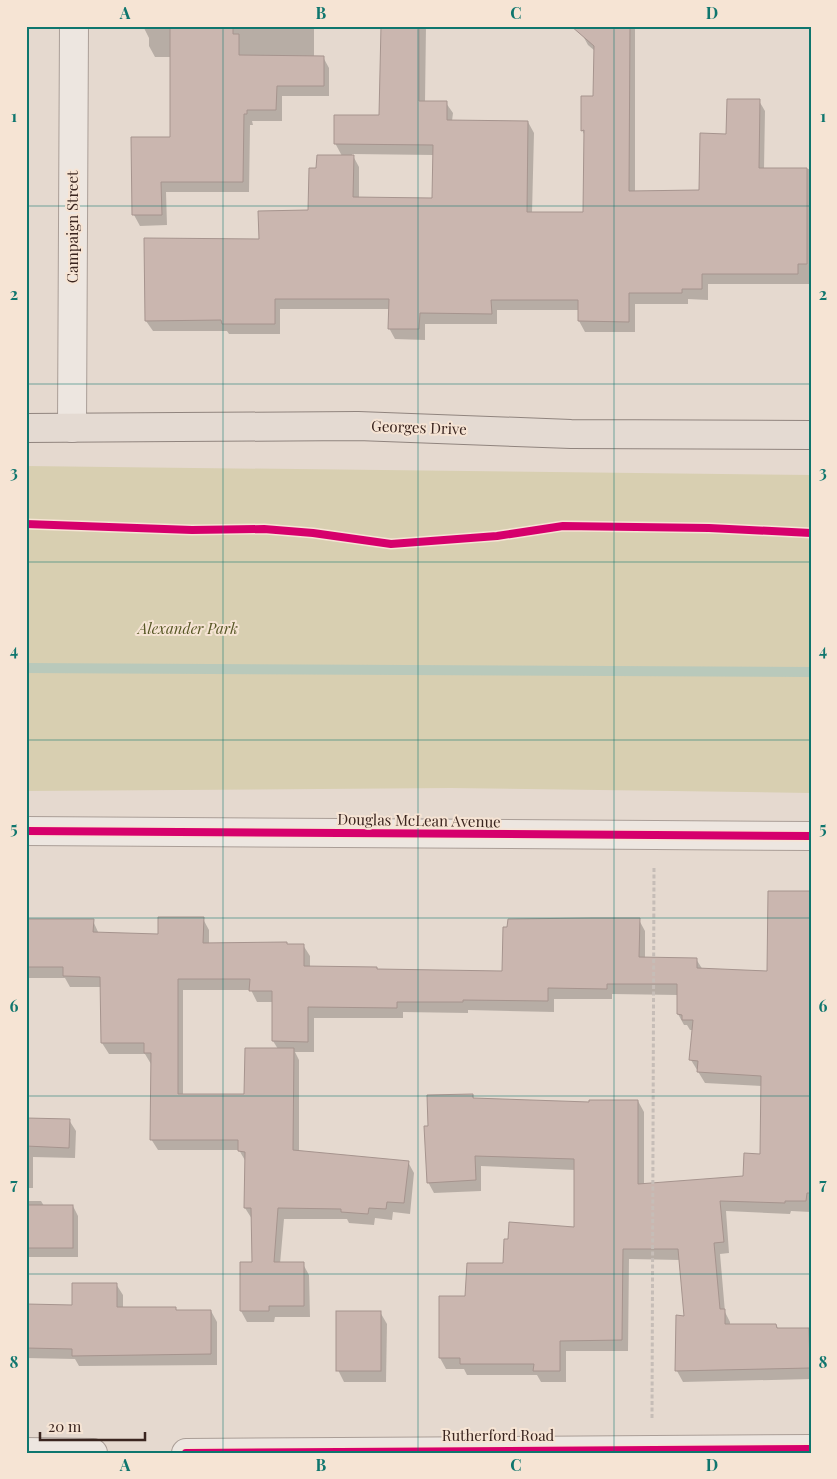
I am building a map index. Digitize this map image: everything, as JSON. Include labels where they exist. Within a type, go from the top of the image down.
[{"type":"main road","name":"Georges Drive","points":[[26,428],[358,426],[571,434],[811,434]]},
{"type":"street","name":"Campaign Street","points":[[72,428],[74,26]]},
{"type":"street","name":"Douglas McLean Avenue","points":[[26,832],[811,836]]},
{"type":"street","name":"Rutherford Road","points":[[186,1453],[811,1448]]},
{"type":"street","points":[[26,1452],[93,1453]]},
{"type":"path","points":[[651,1448],[654,836]]},
{"type":"green space","name":"Alexander Park","points":[[26,466],[811,475],[811,793],[451,788],[26,791]]},
{"type":"building","points":[[170,26],[233,26],[233,34],[239,34],[239,55],[324,56],[324,86],[277,86],[276,110],[247,110],[247,114],[244,114],[243,182],[161,182],[162,215],[132,215],[131,137],[170,137]]},
{"type":"building","points":[[381,26],[419,26],[419,101],[447,101],[447,120],[528,121],[527,212],[583,212],[584,130],[581,131],[581,96],[593,96],[594,46],[571,26],[630,26],[629,191],[699,190],[700,133],[726,134],[727,99],[760,99],[759,168],[807,168],[807,264],[798,264],[798,274],[702,274],[702,289],[682,289],[682,293],[629,293],[629,322],[578,321],[578,300],[491,300],[492,314],[420,313],[419,329],[388,329],[389,299],[275,299],[275,324],[222,324],[221,320],[145,321],[144,238],[259,239],[258,211],[308,210],[309,168],[316,168],[317,155],[354,155],[353,197],[432,198],[433,145],[334,144],[334,115],[379,115]]},
{"type":"building","points":[[768,891],[811,891],[811,1193],[807,1193],[806,1201],[785,1201],[785,1203],[720,1201],[724,1242],[714,1243],[720,1309],[725,1309],[725,1324],[776,1324],[777,1328],[809,1328],[810,1368],[675,1371],[676,1315],[684,1316],[678,1249],[623,1249],[622,1340],[560,1341],[560,1371],[533,1371],[534,1364],[460,1364],[460,1358],[439,1358],[439,1296],[465,1296],[467,1263],[503,1263],[504,1239],[508,1239],[509,1222],[574,1227],[574,1159],[475,1156],[476,1180],[427,1183],[424,1126],[428,1126],[427,1095],[473,1094],[473,1098],[589,1102],[589,1100],[638,1100],[638,1184],[743,1176],[744,1153],[760,1154],[761,1076],[697,1072],[698,1061],[689,1060],[693,1020],[682,1020],[682,1015],[677,1014],[677,984],[607,984],[607,989],[548,988],[548,1001],[463,1000],[463,1002],[397,1002],[397,1008],[308,1007],[308,1042],[272,1041],[272,991],[249,991],[250,979],[178,979],[178,1094],[244,1094],[245,1048],[294,1048],[293,1150],[409,1161],[404,1203],[387,1202],[386,1209],[369,1208],[368,1214],[341,1212],[341,1209],[278,1208],[274,1262],[304,1262],[304,1306],[269,1306],[269,1311],[240,1311],[240,1262],[252,1262],[251,1208],[244,1208],[245,1152],[238,1151],[238,1140],[150,1140],[151,1053],[144,1053],[144,1043],[101,1043],[100,977],[63,976],[63,967],[26,967],[26,919],[94,919],[93,932],[158,934],[158,917],[204,917],[203,943],[287,942],[287,944],[304,944],[304,966],[502,971],[503,927],[507,927],[508,919],[640,918],[639,957],[697,958],[697,968],[767,971]]},
{"type":"building","points":[[26,1118],[70,1119],[69,1148],[26,1146]]},
{"type":"building","points":[[26,1205],[73,1205],[73,1248],[26,1248]]},
{"type":"building","points":[[72,1283],[117,1283],[117,1307],[176,1307],[176,1310],[211,1310],[211,1354],[72,1356],[72,1349],[26,1348],[26,1304],[72,1305]]},
{"type":"building","points":[[336,1311],[381,1311],[381,1371],[336,1371]]},
{"type":"waterway","points":[[26,668],[811,672]]},
{"type":"cycle path","points":[[26,524],[192,530],[264,529],[313,533],[391,544],[497,536],[563,526],[709,528],[811,533]]},
{"type":"cycle path","points":[[26,831],[811,836]]},
{"type":"cycle path","points":[[186,1453],[811,1449]]}]
